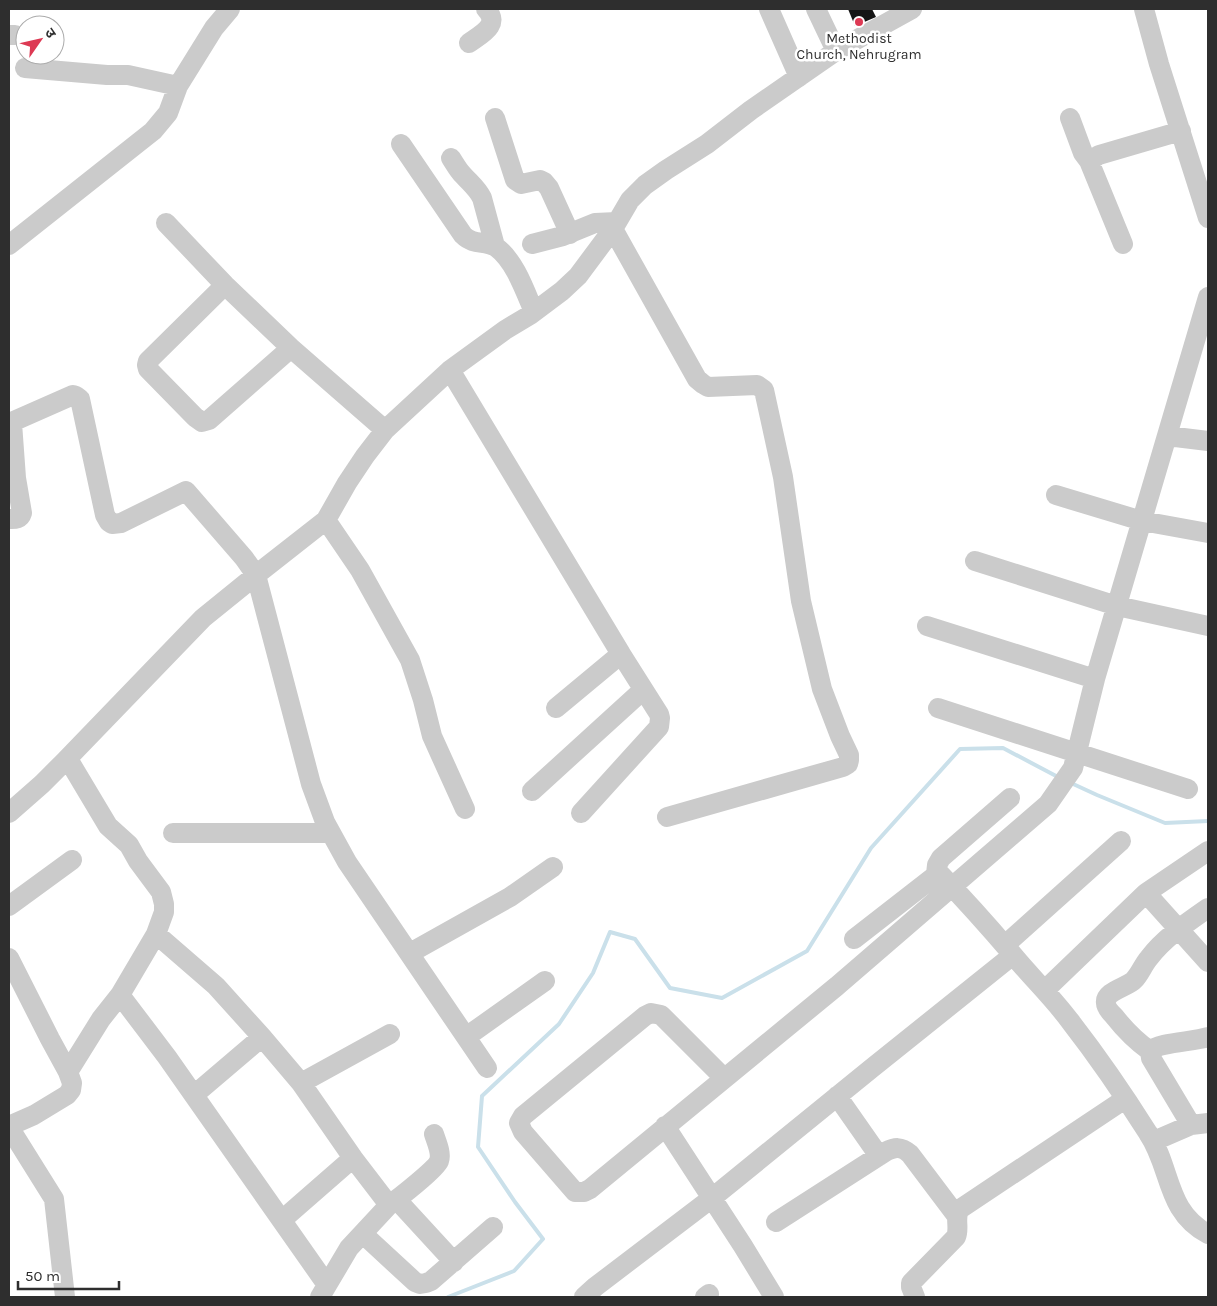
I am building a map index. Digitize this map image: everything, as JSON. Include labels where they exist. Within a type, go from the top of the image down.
[{"type":"street","points":[[9,245],[153,131],[168,113],[178,86],[214,28],[230,9]]},
{"type":"street","points":[[769,9],[799,78]]},
{"type":"street","points":[[816,9],[836,51]]},
{"type":"street","points":[[9,813],[68,759],[204,618],[326,520],[365,456],[386,430],[450,370],[505,330],[534,312],[578,276],[615,226],[630,200],[645,185],[707,144],[751,110],[836,51],[911,9]]},
{"type":"street","points":[[1144,9],[1159,64],[1208,218]]},
{"type":"street","points":[[469,43],[488,29],[492,19],[492,10]]},
{"type":"street","points":[[25,68],[128,75],[178,86]]},
{"type":"street","points":[[494,118],[515,180],[521,184],[540,180],[544,182],[549,188],[570,234]]},
{"type":"street","points":[[1070,118],[1083,153],[1089,160],[1123,244]]},
{"type":"street","points":[[1089,160],[1099,155],[1181,130]]},
{"type":"street","points":[[401,144],[463,235],[472,242],[494,246]]},
{"type":"street","points":[[451,158],[462,174],[479,192],[494,246],[516,271],[534,312]]},
{"type":"street","points":[[166,223],[225,285],[291,348],[386,430]]},
{"type":"street","points":[[532,244],[570,234],[595,223],[615,226]]},
{"type":"street","points":[[615,226],[697,379],[702,384],[714,388],[757,385],[764,390],[783,477],[801,601],[822,689],[849,755],[848,764],[843,767],[667,817]]},
{"type":"street","points":[[225,285],[148,361],[147,365],[148,369],[194,417],[202,422],[209,420],[291,348]]},
{"type":"street","points":[[724,1078],[661,1015],[650,1013],[523,1116],[519,1123],[523,1132],[575,1192],[584,1192],[590,1189],[837,986],[1048,804],[1075,761],[1095,679],[1208,297]]},
{"type":"street","points":[[450,370],[659,714],[659,728],[581,813]]},
{"type":"street","points":[[9,519],[18,518],[22,513],[16,478],[12,423],[73,396],[80,400],[105,514],[112,524],[121,523],[186,491],[244,558],[256,575],[311,784],[325,822],[347,862],[487,1068]]},
{"type":"street","points":[[1167,436],[1208,442]]},
{"type":"street","points":[[1056,495],[1142,522],[1208,532]]},
{"type":"street","points":[[326,520],[360,570],[410,660],[432,736],[466,809]]},
{"type":"street","points":[[975,561],[1117,606],[1208,626]]},
{"type":"street","points":[[927,626],[1095,679]]},
{"type":"street","points":[[556,708],[621,654]]},
{"type":"street","points":[[532,790],[643,690]]},
{"type":"street","points":[[938,708],[1075,761],[1188,789]]},
{"type":"street","points":[[68,759],[108,826],[129,846],[161,892],[164,904],[164,912],[156,934],[120,995],[100,1019],[68,1072]]},
{"type":"street","points":[[854,939],[936,874],[937,865],[941,858],[1010,798]]},
{"type":"street","points":[[173,833],[331,833]]},
{"type":"street","points":[[584,1297],[712,1198],[837,1096],[1009,950],[1121,841]]},
{"type":"street","points":[[1045,990],[1146,893],[1208,851]]},
{"type":"street","points":[[9,906],[72,860]]},
{"type":"street","points":[[410,954],[510,897],[554,867]]},
{"type":"street","points":[[936,874],[940,874],[1072,1022],[1154,1141],[1169,1184],[1183,1214],[1195,1226],[1208,1234]]},
{"type":"street","points":[[1146,893],[1208,962]]},
{"type":"street","points":[[1150,1051],[1131,1037],[1108,1008],[1106,1002],[1111,993],[1130,984],[1134,980],[1158,947],[1208,908]]},
{"type":"street","points":[[156,934],[216,986],[301,1083],[353,1158],[393,1202],[454,1262]]},
{"type":"street","points":[[9,958],[72,1083],[67,1095],[34,1115],[9,1127],[54,1200],[65,1297]]},
{"type":"street","points":[[466,1037],[545,981]]},
{"type":"street","points":[[120,995],[167,1057],[282,1220],[323,1291],[349,1248],[393,1202],[438,1163],[440,1154],[434,1134]]},
{"type":"street","points":[[301,1083],[390,1034]]},
{"type":"street","points":[[194,1095],[262,1037]]},
{"type":"street","points":[[1150,1051],[1155,1047],[1195,1041],[1208,1037]]},
{"type":"street","points":[[1150,1051],[1151,1058],[1200,1124],[1154,1141]]},
{"type":"street","points":[[837,1096],[879,1156]]},
{"type":"street","points":[[956,1215],[964,1206],[1125,1099]]},
{"type":"street","points":[[665,1126],[744,1246],[774,1297]]},
{"type":"street","points":[[776,1222],[879,1156],[896,1148],[904,1149],[910,1154],[956,1215],[958,1230],[956,1238],[911,1283],[910,1287],[915,1297]]},
{"type":"street","points":[[282,1220],[353,1158]]},
{"type":"street","points":[[363,1234],[420,1284],[431,1281],[493,1227]]},
{"type":"building","name":"Methodist Church, Nehrugram","points":[[848,9],[872,9],[876,17],[855,26]]},
{"type":"waterway","points":[[448,1297],[514,1271],[543,1239],[515,1202],[478,1147],[482,1096],[559,1024],[593,973],[610,932],[635,939],[670,988],[722,998],[807,951],[871,848],[960,749],[1003,748],[1058,777]]},
{"type":"waterway","points":[[1071,783],[1165,823],[1208,821]]},
{"type":"place","name":"Methodist Church, Nehrugram","points":[[859,22]]}]
